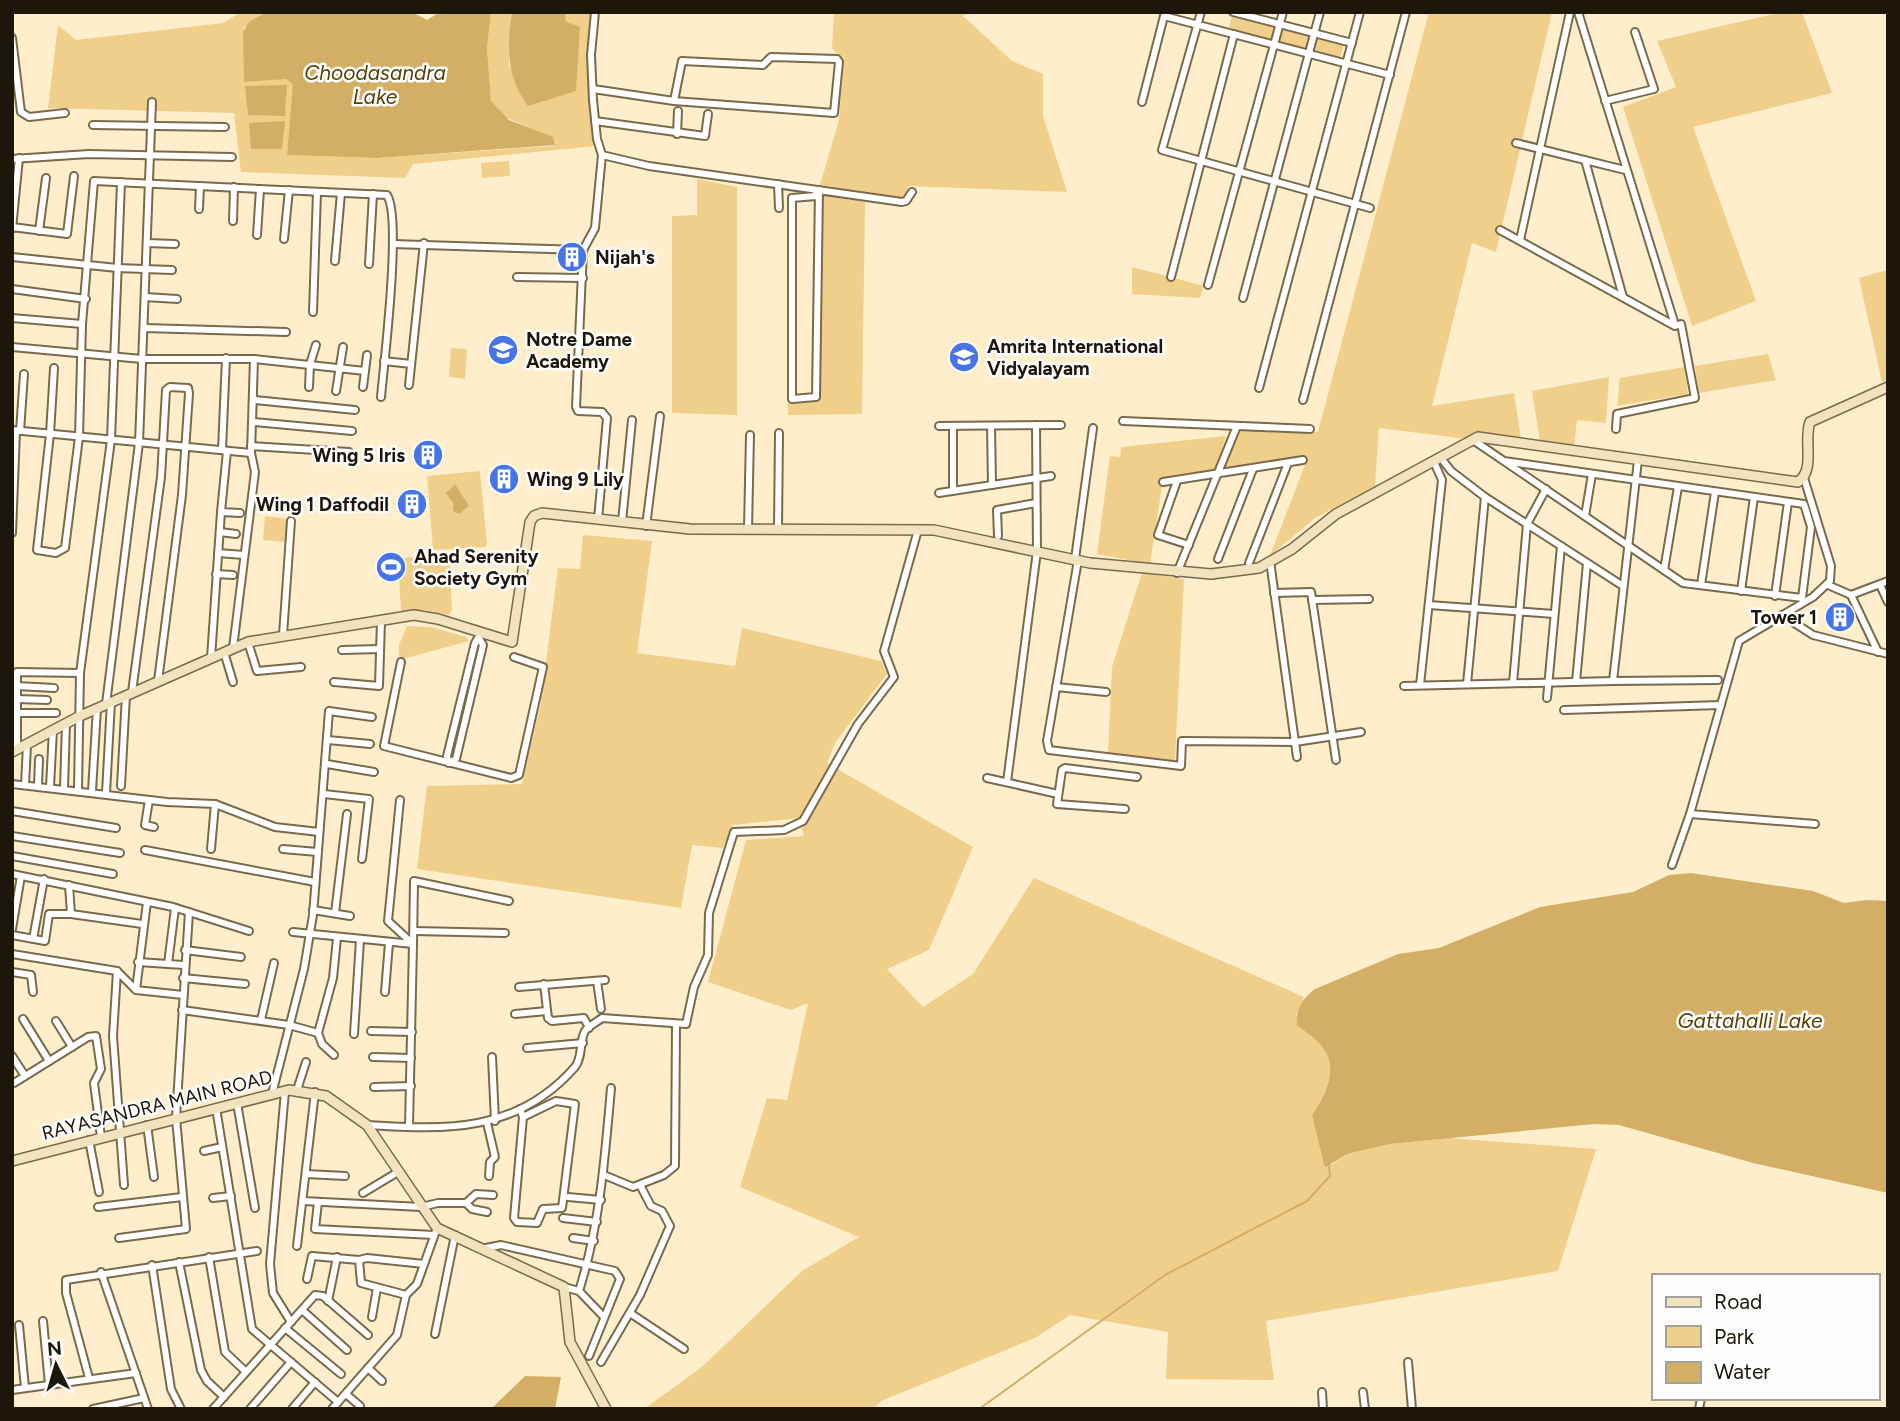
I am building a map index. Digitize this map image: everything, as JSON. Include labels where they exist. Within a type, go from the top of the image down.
[{"type":"street","points":[[595,12],[591,55],[595,121],[602,155],[596,228],[583,250],[576,407],[579,411],[602,412],[607,418],[598,520]]},
{"type":"street","points":[[1201,12],[1162,150],[1370,208]]},
{"type":"street","points":[[1233,12],[1352,43]]},
{"type":"street","points":[[1208,285],[1283,12]]},
{"type":"street","points":[[1243,298],[1320,12]]},
{"type":"street","points":[[1259,388],[1360,12]]},
{"type":"street","points":[[1303,400],[1406,12]]},
{"type":"street","points":[[1520,240],[1570,12]]},
{"type":"street","points":[[1578,12],[1675,326]]},
{"type":"street","points":[[1142,102],[1164,16],[1390,75]]},
{"type":"street","points":[[1605,101],[1654,89],[1635,32]]},
{"type":"street","points":[[1171,277],[1234,34]]},
{"type":"street","points":[[12,38],[15,79],[24,116],[65,113]]},
{"type":"street","points":[[593,89],[674,101],[834,113],[839,62],[835,59],[771,57],[763,65],[682,61],[674,101]]},
{"type":"street","points":[[92,791],[139,443],[152,102]]},
{"type":"street","points":[[677,134],[678,111]]},
{"type":"street","points":[[595,121],[705,136],[708,114]]},
{"type":"street","points":[[93,125],[225,127]]},
{"type":"street","points":[[1516,143],[1625,170]]},
{"type":"street","points":[[602,155],[649,166],[778,184],[818,193],[902,202],[906,201],[912,192]]},
{"type":"street","points":[[74,176],[67,234],[12,227],[16,158],[232,157]]},
{"type":"street","points":[[1586,160],[1623,297]]},
{"type":"street","points":[[40,231],[46,178]]},
{"type":"street","points":[[54,368],[50,434],[37,548],[56,553],[65,548],[79,437],[82,324],[94,181],[387,195],[390,200],[393,244],[381,397]]},
{"type":"street","points":[[78,790],[80,673],[110,440],[121,182]]},
{"type":"street","points":[[778,184],[779,208]]},
{"type":"street","points":[[199,209],[200,186]]},
{"type":"street","points":[[233,221],[234,187]]},
{"type":"street","points":[[257,235],[260,188]]},
{"type":"street","points":[[284,239],[289,190]]},
{"type":"street","points":[[313,312],[317,192]]},
{"type":"street","points":[[335,261],[341,193]]},
{"type":"street","points":[[818,193],[816,397],[792,399],[792,198],[818,193]]},
{"type":"street","points":[[369,264],[373,194]]},
{"type":"street","points":[[1500,230],[1675,326],[1681,324],[1695,398],[1617,414],[1616,429]]},
{"type":"street","points":[[147,243],[175,244]]},
{"type":"street","points":[[409,385],[424,243]]},
{"type":"street","points":[[393,244],[583,250]]},
{"type":"street","points":[[12,257],[88,266],[172,270]]},
{"type":"street","points":[[517,277],[583,278]]},
{"type":"street","points":[[12,289],[86,299]]},
{"type":"street","points":[[145,297],[177,299]]},
{"type":"street","points":[[12,318],[82,324]]},
{"type":"street","points":[[144,327],[286,332]]},
{"type":"street","points":[[309,387],[310,364],[316,345]]},
{"type":"street","points":[[12,347],[142,359],[254,359],[365,371]]},
{"type":"street","points":[[336,390],[343,347]]},
{"type":"street","points":[[363,387],[367,355]]},
{"type":"street","points":[[211,658],[221,512],[226,358]]},
{"type":"street","points":[[233,682],[228,650],[255,471],[251,449],[255,400],[254,359]]},
{"type":"street","points":[[384,362],[411,364]]},
{"type":"street","points":[[12,533],[16,430],[24,374]]},
{"type":"street","points":[[121,786],[129,694],[161,477],[166,390],[178,387],[189,390],[164,646],[158,681]]},
{"type":"street","points":[[1831,587],[1832,566],[1804,478],[1806,432],[1810,422],[1888,387]]},
{"type":"street","points":[[255,400],[355,410]]},
{"type":"street","points":[[646,526],[660,416]]},
{"type":"street","points":[[621,524],[632,420]]},
{"type":"street","points":[[1123,421],[1310,429]]},
{"type":"street","points":[[253,422],[352,431]]},
{"type":"street","points":[[1007,782],[1037,551],[1036,425]]},
{"type":"street","points":[[939,426],[1061,425]]},
{"type":"street","points":[[953,426],[953,491]]},
{"type":"street","points":[[991,426],[992,485]]},
{"type":"street","points":[[1177,573],[1237,426]]},
{"type":"street","points":[[1093,428],[1077,560],[1047,741],[1049,750],[1054,753],[1181,766],[1182,741],[1295,742],[1361,732]]},
{"type":"street","points":[[16,430],[224,450],[349,452]]},
{"type":"street","points":[[778,529],[779,433]]},
{"type":"street","points":[[748,529],[750,435]]},
{"type":"street","points":[[80,673],[17,672],[14,751],[105,704],[248,642],[414,615],[438,619],[480,636],[512,642],[530,522],[534,516],[542,513],[646,526],[941,531],[1077,560],[1177,573],[1210,574],[1259,568],[1336,514],[1478,437],[1778,480],[1798,482],[1804,478]]},
{"type":"street","points":[[1476,442],[1683,583],[1801,599],[1811,527],[1804,505],[1504,461]]},
{"type":"street","points":[[1163,482],[1303,460]]},
{"type":"street","points":[[1437,460],[1485,497],[1623,586]]},
{"type":"street","points":[[1420,685],[1442,480],[1437,460]]},
{"type":"street","points":[[1613,681],[1638,460]]},
{"type":"street","points":[[1249,563],[1288,463]]},
{"type":"street","points":[[1218,559],[1253,469]]},
{"type":"street","points":[[1585,516],[1592,474]]},
{"type":"street","points":[[939,493],[1051,475]]},
{"type":"street","points":[[1178,481],[1158,535],[1189,545]]},
{"type":"street","points":[[1664,570],[1678,487]]},
{"type":"street","points":[[1513,683],[1527,524],[1546,489]]},
{"type":"street","points":[[1701,585],[1715,492]]},
{"type":"street","points":[[1466,684],[1485,497]]},
{"type":"street","points":[[1741,591],[1754,497]]},
{"type":"street","points":[[1775,596],[1788,502]]},
{"type":"street","points":[[998,536],[996,510],[1036,503]]},
{"type":"street","points":[[221,512],[240,513]]},
{"type":"street","points":[[283,635],[292,521]]},
{"type":"street","points":[[367,1125],[487,1124],[520,1109],[549,1090],[578,1063],[585,1031],[602,1018],[686,1024],[694,986],[708,955],[709,913],[734,832],[784,830],[803,821],[858,724],[894,677],[884,651],[918,530]]},
{"type":"street","points":[[220,532],[236,534]]},
{"type":"street","points":[[1547,698],[1546,682],[1561,546]]},
{"type":"street","points":[[218,553],[244,555]]},
{"type":"street","points":[[1270,561],[1297,757]]},
{"type":"street","points":[[1576,681],[1587,563]]},
{"type":"street","points":[[216,574],[233,575]]},
{"type":"street","points":[[1831,587],[1851,595],[1888,581]]},
{"type":"street","points":[[1880,584],[1888,602]]},
{"type":"street","points":[[1672,865],[1690,814],[1740,639],[1831,587]]},
{"type":"street","points":[[1274,593],[1311,592],[1336,760]]},
{"type":"street","points":[[1851,595],[1878,652]]},
{"type":"street","points":[[1312,600],[1369,599]]},
{"type":"street","points":[[1429,605],[1554,614]]},
{"type":"street","points":[[1782,615],[1792,624],[1813,635],[1888,654]]},
{"type":"street","points":[[334,682],[379,687],[381,620]]},
{"type":"street","points":[[449,763],[456,759],[483,645],[480,636]]},
{"type":"street","points":[[248,642],[257,671],[301,667]]},
{"type":"street","points":[[342,650],[380,649]]},
{"type":"street","points":[[401,663],[383,739],[384,746],[511,778],[519,775],[543,667],[514,657]]},
{"type":"street","points":[[1404,686],[1718,680]]},
{"type":"street","points":[[17,686],[54,688]]},
{"type":"street","points":[[1056,687],[1106,692]]},
{"type":"street","points":[[17,699],[47,700]]},
{"type":"street","points":[[105,704],[106,793]]},
{"type":"street","points":[[1564,710],[1721,705]]},
{"type":"street","points":[[272,1094],[304,969],[313,910],[327,764],[329,711],[372,717]]},
{"type":"street","points":[[17,713],[56,713]]},
{"type":"street","points":[[64,788],[66,723]]},
{"type":"street","points":[[50,787],[53,730]]},
{"type":"street","points":[[328,740],[370,744]]},
{"type":"street","points":[[25,785],[27,745]]},
{"type":"street","points":[[38,786],[39,758]]},
{"type":"street","points":[[65,759],[74,759]]},
{"type":"street","points":[[327,764],[374,772]]},
{"type":"street","points":[[1125,809],[1057,804],[1065,768],[1137,777]]},
{"type":"street","points":[[987,778],[1058,794]]},
{"type":"street","points":[[12,784],[92,791],[149,800],[215,804],[275,827],[319,832]]},
{"type":"street","points":[[324,794],[369,799],[362,859]]},
{"type":"street","points":[[149,800],[145,825],[154,827]]},
{"type":"street","points":[[400,800],[388,921],[413,944]]},
{"type":"street","points":[[212,849],[215,804]]},
{"type":"street","points":[[12,811],[116,828]]},
{"type":"street","points":[[335,913],[347,814]]},
{"type":"street","points":[[1690,814],[1815,824]]},
{"type":"street","points":[[12,836],[120,853]]},
{"type":"street","points":[[282,849],[317,852]]},
{"type":"street","points":[[145,850],[315,882]]},
{"type":"street","points":[[12,856],[113,874]]},
{"type":"street","points":[[12,874],[175,908],[249,931]]},
{"type":"street","points":[[12,929],[21,876]]},
{"type":"street","points":[[33,939],[44,879]]},
{"type":"street","points":[[505,933],[411,930],[414,881],[509,901]]},
{"type":"street","points":[[69,884],[71,914]]},
{"type":"street","points":[[136,990],[142,924],[147,902]]},
{"type":"street","points":[[168,964],[175,908]]},
{"type":"street","points":[[313,910],[350,916]]},
{"type":"street","points":[[188,1240],[176,1118],[189,912]]},
{"type":"street","points":[[12,935],[45,941],[49,914],[71,914],[142,924]]},
{"type":"street","points":[[409,1126],[415,931]]},
{"type":"street","points":[[293,932],[413,944]]},
{"type":"street","points":[[334,1055],[322,1044],[318,1033],[331,990],[337,937]]},
{"type":"street","points":[[354,1034],[360,940]]},
{"type":"street","points":[[385,992],[389,943]]},
{"type":"street","points":[[186,950],[241,957]]},
{"type":"street","points":[[12,954],[117,971],[136,990],[183,995]]},
{"type":"street","points":[[138,962],[184,965]]},
{"type":"street","points":[[261,1020],[274,963]]},
{"type":"street","points":[[117,971],[113,1036],[124,1185]]},
{"type":"street","points":[[12,972],[31,975],[33,992]]},
{"type":"street","points":[[183,978],[245,984]]},
{"type":"street","points":[[519,987],[601,980],[601,1009]]},
{"type":"street","points":[[544,985],[547,1011],[552,1021],[584,1018],[589,1028]]},
{"type":"street","points":[[182,1010],[261,1020],[318,1033]]},
{"type":"street","points":[[515,1014],[547,1011]]},
{"type":"street","points":[[23,1019],[49,1061]]},
{"type":"street","points":[[56,1021],[72,1047]]},
{"type":"street","points":[[604,1175],[634,1187],[672,1171],[675,1166],[676,1024]]},
{"type":"street","points":[[371,1031],[412,1032]]},
{"type":"street","points":[[14,1083],[92,1035],[98,1039],[101,1069],[94,1083],[101,1137]]},
{"type":"street","points":[[527,1048],[583,1043]]},
{"type":"street","points":[[12,1056],[24,1076]]},
{"type":"street","points":[[373,1057],[411,1058]]},
{"type":"street","points":[[492,1057],[495,1121]]},
{"type":"street","points":[[297,1090],[306,1062]]},
{"type":"street","points":[[374,1087],[411,1086]]},
{"type":"street","points":[[579,1291],[594,1241],[601,1200],[611,1088]]},
{"type":"street","points":[[549,1090],[556,1101]]},
{"type":"street","points":[[285,1091],[270,1264],[273,1293],[288,1325],[341,1374]]},
{"type":"street","name":"RAYASANDRA MAIN ROAD","points":[[12,1161],[285,1091],[315,1092],[326,1096],[367,1125],[435,1231]]},
{"type":"street","points":[[297,1246],[315,1092]]},
{"type":"street","points":[[520,1109],[523,1117],[514,1218],[517,1222],[537,1223],[543,1209],[562,1208],[575,1104],[556,1101],[523,1117]]},
{"type":"street","points":[[237,1103],[254,1208]]},
{"type":"street","points":[[216,1108],[252,1329],[338,1402]]},
{"type":"street","points":[[487,1124],[495,1157],[490,1163],[489,1176]]},
{"type":"street","points":[[147,1125],[154,1177]]},
{"type":"street","points":[[89,1140],[99,1192]]},
{"type":"street","points":[[204,1151],[222,1147]]},
{"type":"street","points":[[363,1193],[398,1172]]},
{"type":"street","points":[[306,1174],[345,1176]]},
{"type":"street","points":[[475,1184],[476,1194]]},
{"type":"street","points":[[601,1362],[630,1313],[670,1226],[662,1211],[651,1206],[639,1185]]},
{"type":"street","points":[[303,1200],[421,1207],[438,1203],[466,1203],[476,1194],[493,1195]]},
{"type":"street","points":[[213,1198],[231,1196]]},
{"type":"street","points":[[98,1207],[182,1197]]},
{"type":"street","points":[[568,1197],[601,1200]]},
{"type":"street","points":[[318,1202],[315,1229],[435,1231],[455,1235],[564,1287],[579,1291],[603,1316]]},
{"type":"street","points":[[466,1203],[471,1213],[487,1212]]},
{"type":"street","points":[[563,1218],[597,1222]]},
{"type":"street","points":[[119,1238],[186,1229]]},
{"type":"street","points":[[332,1409],[397,1335],[407,1295],[416,1284],[435,1231]]},
{"type":"street","points":[[435,1334],[455,1235]]},
{"type":"street","points":[[573,1238],[594,1241]]},
{"type":"street","points":[[486,1248],[506,1246],[607,1268],[620,1276],[589,1356]]},
{"type":"street","points":[[89,1378],[66,1293],[66,1280],[101,1272],[257,1251]]},
{"type":"street","points":[[307,1279],[312,1256],[359,1260],[367,1258],[424,1265]]},
{"type":"street","points":[[209,1257],[225,1352],[246,1373]]},
{"type":"street","points":[[328,1301],[337,1257]]},
{"type":"street","points":[[359,1260],[361,1283],[407,1295]]},
{"type":"street","points":[[179,1262],[201,1370],[207,1381],[224,1397]]},
{"type":"street","points":[[152,1265],[172,1390],[181,1409]]},
{"type":"street","points":[[101,1272],[148,1409]]},
{"type":"street","points":[[564,1287],[570,1342],[606,1409]]},
{"type":"street","points":[[372,1317],[377,1288]]},
{"type":"street","points":[[214,1409],[315,1295],[319,1294],[368,1335]]},
{"type":"street","points":[[302,1310],[347,1350]]},
{"type":"street","points":[[630,1313],[684,1349]]},
{"type":"street","points":[[43,1321],[49,1384]]},
{"type":"street","points":[[19,1325],[25,1388]]},
{"type":"street","points":[[250,1409],[290,1362]]},
{"type":"street","points":[[1408,1362],[1412,1409]]},
{"type":"street","points":[[368,1368],[382,1381]]},
{"type":"street","points":[[12,1390],[136,1373]]},
{"type":"street","points":[[292,1409],[316,1382]]},
{"type":"street","points":[[1322,1392],[1323,1409]]},
{"type":"street","points":[[1363,1392],[1365,1409]]},
{"type":"street","points":[[346,1394],[360,1406]]},
{"type":"street","points":[[93,1409],[144,1398]]},
{"type":"green space","points":[[241,12],[267,12],[244,28],[245,82],[286,78],[294,84],[287,155],[377,158],[554,146],[548,136],[505,117],[491,101],[487,48],[491,12],[512,12],[509,64],[523,100],[581,30],[566,22],[565,12],[590,12],[589,97],[596,146],[413,164],[405,178],[241,172],[234,113],[48,108],[58,25],[76,40],[223,23]]},
{"type":"green space","points":[[834,12],[968,12],[963,16],[1012,61],[1043,74],[1043,116],[1067,192],[909,186],[904,199],[820,185],[839,120],[844,62],[832,48]]},
{"type":"green space","points":[[1429,12],[1552,12],[1496,252],[1472,243],[1432,406],[1514,393],[1521,439],[1476,433],[1466,439],[1379,428],[1375,486],[1315,518],[1270,556],[1308,457],[1223,471],[1241,430],[1318,432]]},
{"type":"green space","points":[[1782,12],[1802,12],[1832,93],[1693,127],[1756,301],[1692,326],[1623,107],[1676,87],[1657,41]]},
{"type":"green space","points":[[1232,15],[1344,44],[1340,59],[1229,29]]},
{"type":"green space","points":[[509,161],[510,176],[482,178],[481,163]]},
{"type":"green space","points":[[697,179],[737,187],[737,415],[672,413],[672,216],[697,215]]},
{"type":"green space","points":[[821,195],[865,202],[862,414],[788,415],[788,403],[818,402]]},
{"type":"green space","points":[[1132,267],[1204,286],[1200,298],[1132,294]]},
{"type":"green space","points":[[1888,270],[1888,380],[1882,382],[1859,278]]},
{"type":"green space","points":[[451,348],[467,349],[465,379],[449,377]]},
{"type":"green space","points":[[1768,354],[1776,380],[1699,393],[1695,366]]},
{"type":"green space","points":[[1684,367],[1688,394],[1617,406],[1620,378]]},
{"type":"green space","points":[[1609,377],[1606,423],[1577,420],[1574,446],[1540,442],[1532,391]]},
{"type":"green space","points":[[1226,436],[1215,472],[1163,480],[1150,564],[1097,554],[1110,456],[1120,457],[1121,447]]},
{"type":"green space","points":[[480,471],[487,544],[485,547],[433,550],[427,476]],"holes":[[[454,488],[469,506],[459,513],[452,505]]]},
{"type":"green space","points":[[265,516],[288,519],[286,542],[263,540]]},
{"type":"green space","points":[[583,535],[652,541],[637,653],[735,666],[742,628],[881,661],[887,674],[835,743],[827,763],[973,847],[929,950],[887,969],[923,1007],[973,974],[1034,878],[1304,997],[1296,1015],[1321,1044],[1329,1062],[1326,1089],[1312,1115],[1324,1165],[1333,1164],[1347,1154],[1390,1144],[1449,1138],[1596,1149],[1558,1271],[1266,1321],[1274,1380],[1166,1379],[1168,1332],[1070,1315],[1035,1338],[881,1401],[873,1409],[644,1409],[703,1366],[802,1271],[859,1237],[740,1187],[767,1098],[787,1100],[808,1003],[791,1010],[708,982],[746,840],[804,836],[799,818],[733,825],[723,848],[692,845],[681,908],[417,869],[427,786],[522,784],[541,703],[558,568],[580,569]]},
{"type":"green space","points":[[449,555],[452,610],[449,615],[425,610],[401,611],[398,558]]},
{"type":"green space","points":[[1142,573],[1184,579],[1175,761],[1108,754],[1112,667]]},
{"type":"green space","points":[[407,626],[431,627],[466,637],[469,641],[399,660],[399,645]]},
{"type":"water","name":"Choodasandra Lake","points":[[267,12],[412,12],[427,20],[440,12],[491,12],[487,48],[491,101],[509,120],[553,137],[555,145],[377,158],[287,155],[293,84],[286,79],[244,82],[243,32],[249,22]]},
{"type":"water","points":[[512,12],[565,12],[566,22],[580,27],[576,91],[528,106],[512,73],[509,37]]},
{"type":"water","name":"Choodasandra Lake","points":[[287,85],[285,116],[248,115],[245,86]]},
{"type":"water","name":"Choodasandra Lake","points":[[285,121],[282,149],[251,149],[249,123]]},
{"type":"water","points":[[455,484],[469,506],[459,514],[453,511],[453,503],[446,493]]},
{"type":"water","name":"Gattahalli Lake","points":[[1691,873],[1813,891],[1844,903],[1888,901],[1888,1193],[1753,1163],[1619,1125],[1594,1124],[1390,1144],[1347,1154],[1326,1167],[1324,1165],[1312,1115],[1326,1089],[1329,1061],[1319,1043],[1297,1025],[1301,1004],[1315,989],[1398,954],[1439,948],[1540,907],[1633,892],[1669,875]]},
{"type":"water","points":[[525,1376],[561,1377],[555,1409],[491,1409]]},
{"type":"waterway","points":[[979,1409],[1165,1275],[1307,1201],[1330,1176],[1329,1166]]},
{"type":"place","name":"Nijah's","points":[[572,257]]},
{"type":"place","name":"Notre Dame Academy","points":[[503,350]]},
{"type":"place","name":"Amrita International Vidyalayam","points":[[964,357]]},
{"type":"place","name":"Wing 5 Iris","points":[[428,455]]},
{"type":"place","name":"Wing 9 Lily","points":[[504,479]]},
{"type":"place","name":"Wing 1 Daffodil","points":[[412,504]]},
{"type":"place","name":"Ahad Serenity Society Gym","points":[[391,567]]},
{"type":"place","name":"Tower 1","points":[[1840,617]]}]
